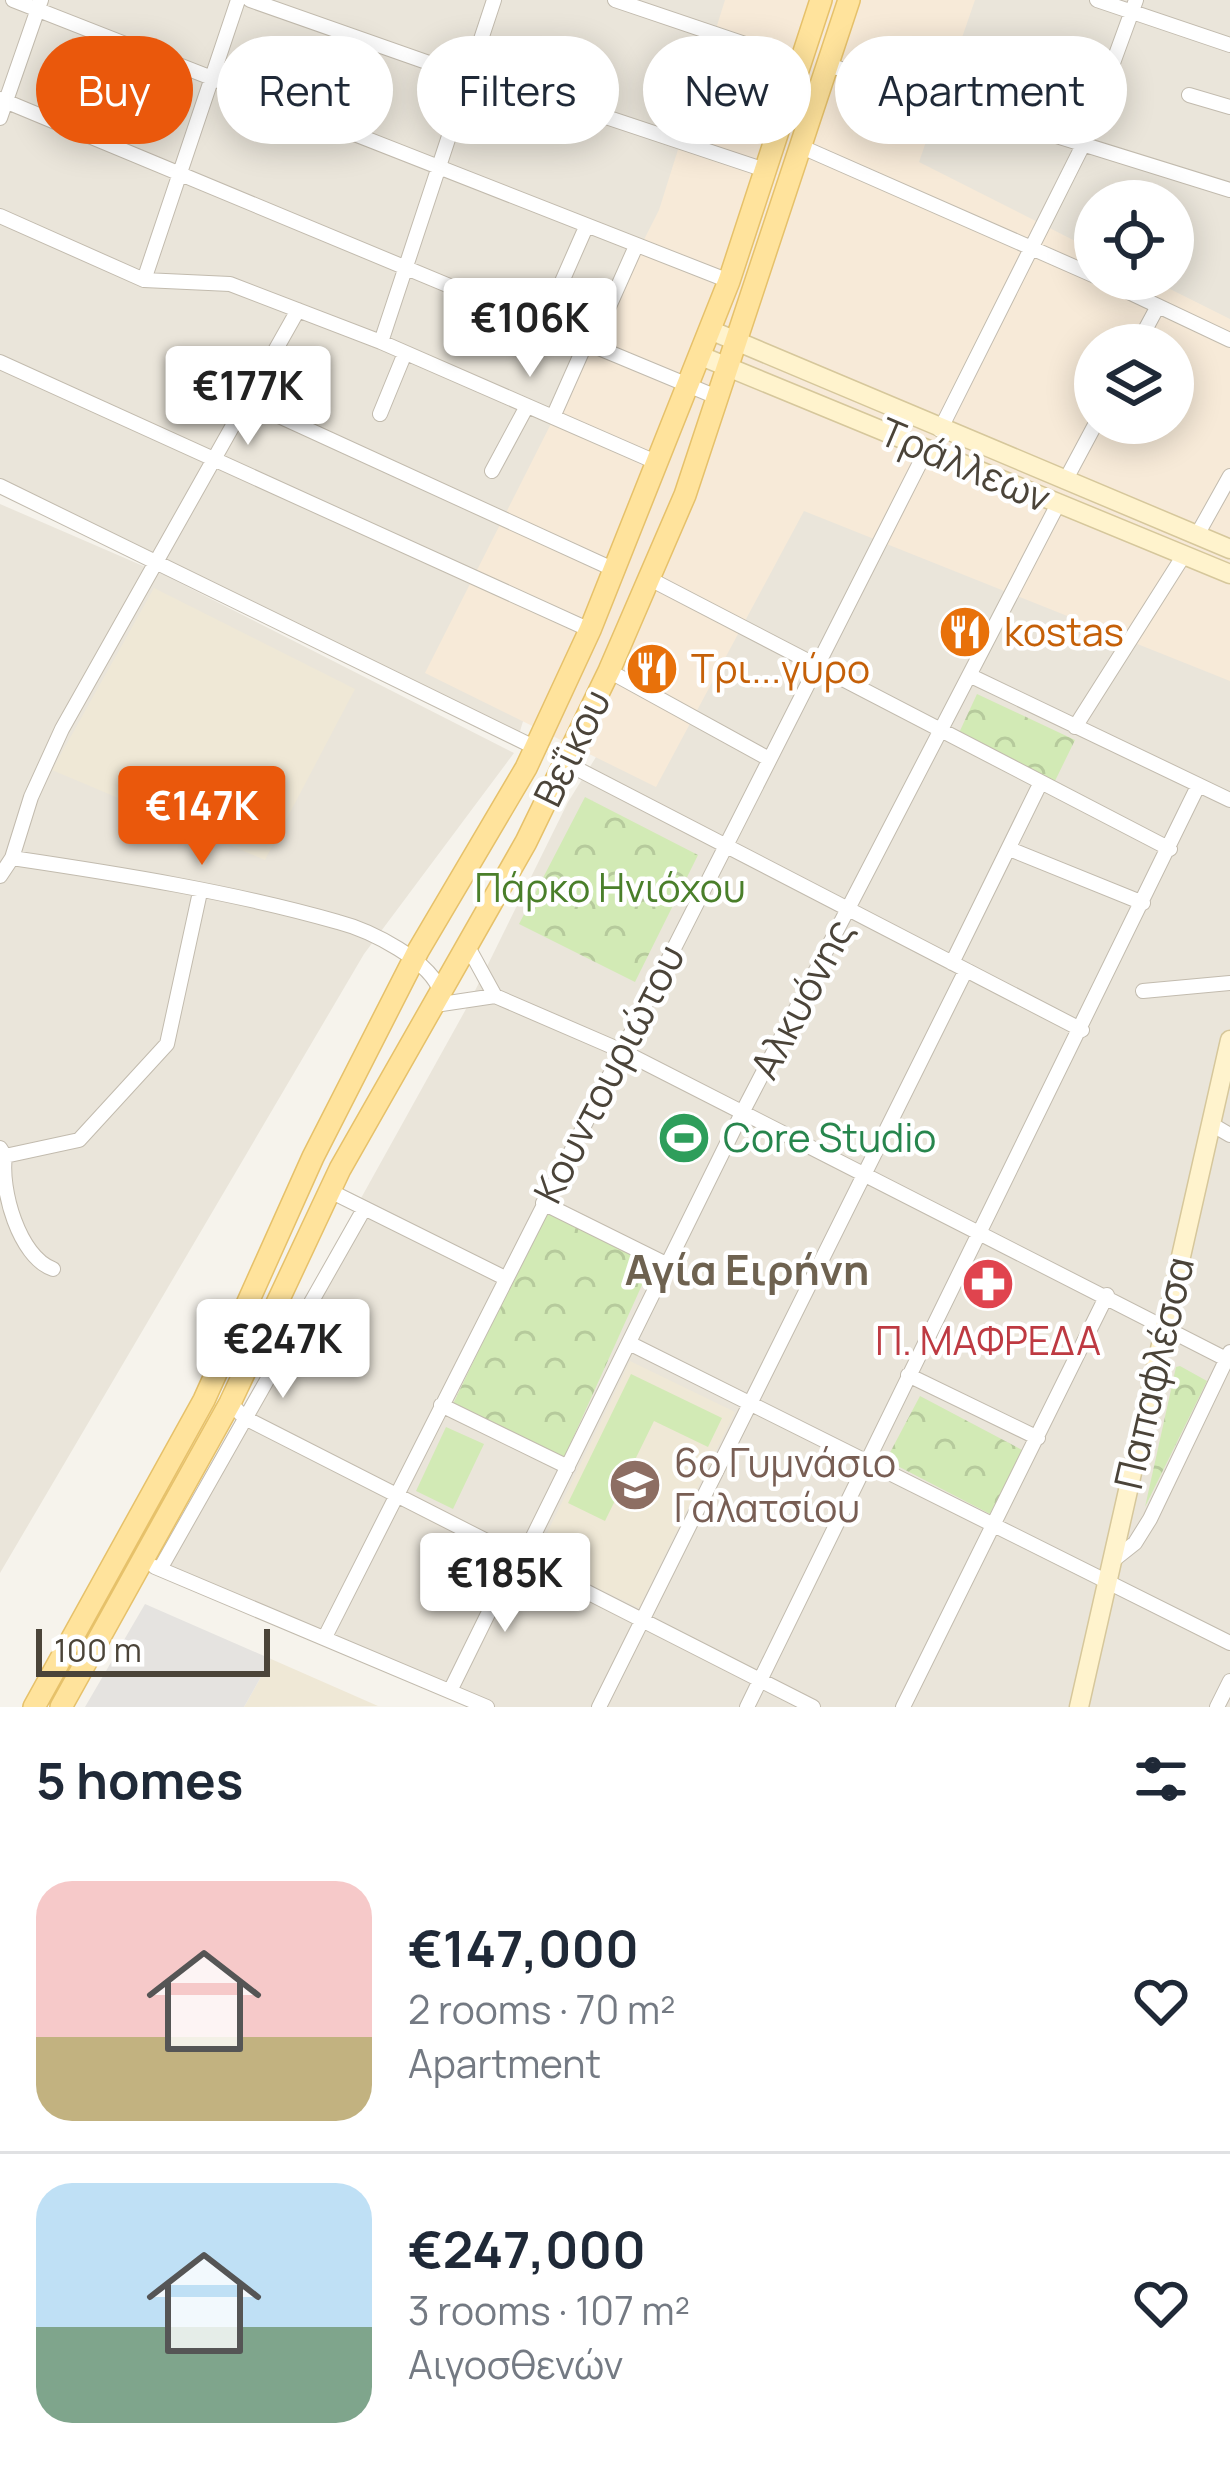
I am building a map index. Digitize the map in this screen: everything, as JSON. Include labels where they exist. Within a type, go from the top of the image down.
[{"type":"main road","name":"Βεΐκου","points":[[810,36],[821,0]]},
{"type":"main road","name":"Βεΐκου","points":[[61,1707],[152,1566],[238,1411],[330,1191],[438,1000],[609,671],[739,343],[849,0]]},
{"type":"main road","name":"Βεΐκου","points":[[34,1707],[204,1400],[313,1157],[412,962],[536,748],[658,464],[729,281],[774,144]]},
{"type":"street","points":[[14,0],[40,5],[212,80],[729,281]]},
{"type":"street","points":[[144,280],[238,0]]},
{"type":"street","points":[[250,0],[417,56]]},
{"type":"street","points":[[482,36],[494,0]]},
{"type":"street","points":[[615,0],[721,36]]},
{"type":"street","points":[[1097,0],[1134,6],[1230,45]]},
{"type":"street","points":[[0,118],[40,5]]},
{"type":"street","points":[[940,430],[1083,145],[1134,6]]},
{"type":"street","points":[[828,65],[1230,190]]},
{"type":"street","points":[[1189,95],[1230,107]]},
{"type":"street","points":[[3,100],[719,398]]},
{"type":"street","points":[[619,122],[765,170]]},
{"type":"street","points":[[382,342],[447,144]]},
{"type":"street","points":[[802,147],[1074,267]]},
{"type":"street","points":[[0,216],[144,280],[230,284],[382,342],[658,464]]},
{"type":"street","points":[[542,327],[586,227]]},
{"type":"street","points":[[553,417],[636,246]]},
{"type":"street","points":[[1145,300],[1230,340]]},
{"type":"street","points":[[1148,324],[1158,306]]},
{"type":"street","points":[[0,876],[12,858],[62,729],[298,310]]},
{"type":"street","name":"Τράλλεων","points":[[710,330],[1230,549]]},
{"type":"street","points":[[380,414],[405,353]]},
{"type":"street","name":"Τράλλεων","points":[[700,356],[1230,574]]},
{"type":"street","points":[[0,362],[590,630]]},
{"type":"street","points":[[246,401],[615,571]]},
{"type":"street","points":[[492,471],[526,406]]},
{"type":"street","points":[[1065,481],[1085,444]]},
{"type":"street","name":"Κουντουριώτου","points":[[325,1637],[926,448]]},
{"type":"street","points":[[1197,535],[1230,476]]},
{"type":"street","points":[[0,486],[536,748]]},
{"type":"street","name":"Αλκυόνης","points":[[452,1689],[568,1467],[742,1113],[1058,504]]},
{"type":"street","points":[[1075,727],[1184,554]]},
{"type":"street","points":[[649,578],[1170,849]]},
{"type":"street","points":[[609,671],[769,759]]},
{"type":"street","points":[[971,676],[1230,800]]},
{"type":"street","points":[[564,762],[1082,1030]]},
{"type":"street","points":[[599,1707],[865,1172],[1040,784]]},
{"type":"street","points":[[748,1707],[1198,786]]},
{"type":"street","points":[[1012,850],[1143,903]]},
{"type":"street","points":[[12,858],[341,922],[412,962],[436,982],[438,1000],[495,996],[620,1049],[1229,1358],[1150,1519],[1109,1571]]},
{"type":"street","points":[[52,1269],[26,1249],[5,1188],[3,1152],[79,1140],[166,1044],[200,892]]},
{"type":"street","points":[[467,945],[495,996]]},
{"type":"street","points":[[1143,991],[1230,983]]},
{"type":"street","name":"Παπαφλέσσα","points":[[1079,1707],[1230,1040]]},
{"type":"street","points":[[1210,1124],[1230,1135]]},
{"type":"street","points":[[330,1191],[506,1278]]},
{"type":"street","points":[[544,1203],[668,1265]]},
{"type":"street","points":[[364,1209],[238,1411],[394,1498],[812,1707]]},
{"type":"street","points":[[903,1707],[1107,1295]]},
{"type":"street","points":[[629,1343],[994,1525],[1109,1571],[1230,1642]]},
{"type":"street","points":[[908,1375],[1038,1438]]},
{"type":"street","points":[[441,1406],[568,1467]]},
{"type":"street","points":[[152,1566],[487,1707]]},
{"type":"street","points":[[1216,1707],[1230,1681]]},
{"type":"shaded area","points":[[0,0],[737,0],[726,36],[643,36],[643,144],[694,144],[518,738],[0,485]]},
{"type":"shaded area","points":[[725,0],[975,0],[963,36],[835,36],[835,144],[925,144],[919,162],[1074,240],[1074,300],[1192,300],[1230,319],[1230,681],[804,511],[656,787],[425,673],[659,210],[680,144],[811,144],[811,36],[714,36]]},
{"type":"shaded area","points":[[957,0],[1230,0],[1230,456],[1194,435],[1194,324],[1074,324],[1074,342],[847,308],[906,144],[1127,144],[1127,36],[944,36]]},
{"type":"shaded area","points":[[798,494],[1230,656],[1230,1707],[476,1707],[158,1564],[466,1009],[568,802],[601,749]]},
{"type":"shaded area","points":[[0,504],[164,575],[514,753],[364,954],[0,1573]]},
{"type":"shaded area","points":[[154,588],[355,689],[265,860],[52,770]]},
{"type":"shaded area","name":"6ο Γυμνάσιο Γαλατσίου","points":[[630,1361],[735,1412],[639,1608],[535,1558]]},
{"type":"shaded area","points":[[145,1604],[271,1659],[244,1707],[85,1707]]},
{"type":"shaded area","points":[[271,1659],[378,1706],[244,1707]]},
{"type":"green space","points":[[977,694],[1075,740],[1055,781],[958,735]]},
{"type":"green space","name":"Πάρκο Ηνιόχου","points":[[585,797],[698,855],[635,982],[519,924]]},
{"type":"green space","points":[[545,1212],[651,1265],[564,1458],[453,1404]]},
{"type":"green space","points":[[1176,1367],[1207,1381],[1145,1507]]},
{"type":"green space","points":[[631,1374],[722,1418],[708,1447],[654,1421],[605,1521],[568,1503]]},
{"type":"green space","points":[[920,1396],[1024,1451],[990,1514],[886,1460]]},
{"type":"green space","points":[[446,1427],[484,1444],[453,1509],[416,1491]]},
{"type":"place","name":"kostas","points":[[965,632]]},
{"type":"place","name":"Τρι...γύρο","points":[[652,669]]},
{"type":"place","name":"Core Studio","points":[[684,1138]]},
{"type":"place","name":"Π. ΜΑΦΡΕΔΑ","points":[[988,1284]]},
{"type":"place","name":"6ο Γυμνάσιο Γαλατσίου","points":[[635,1485]]},
{"type":"district","name":"Αγία Ειρήνη","points":[[747,1270]]}]
